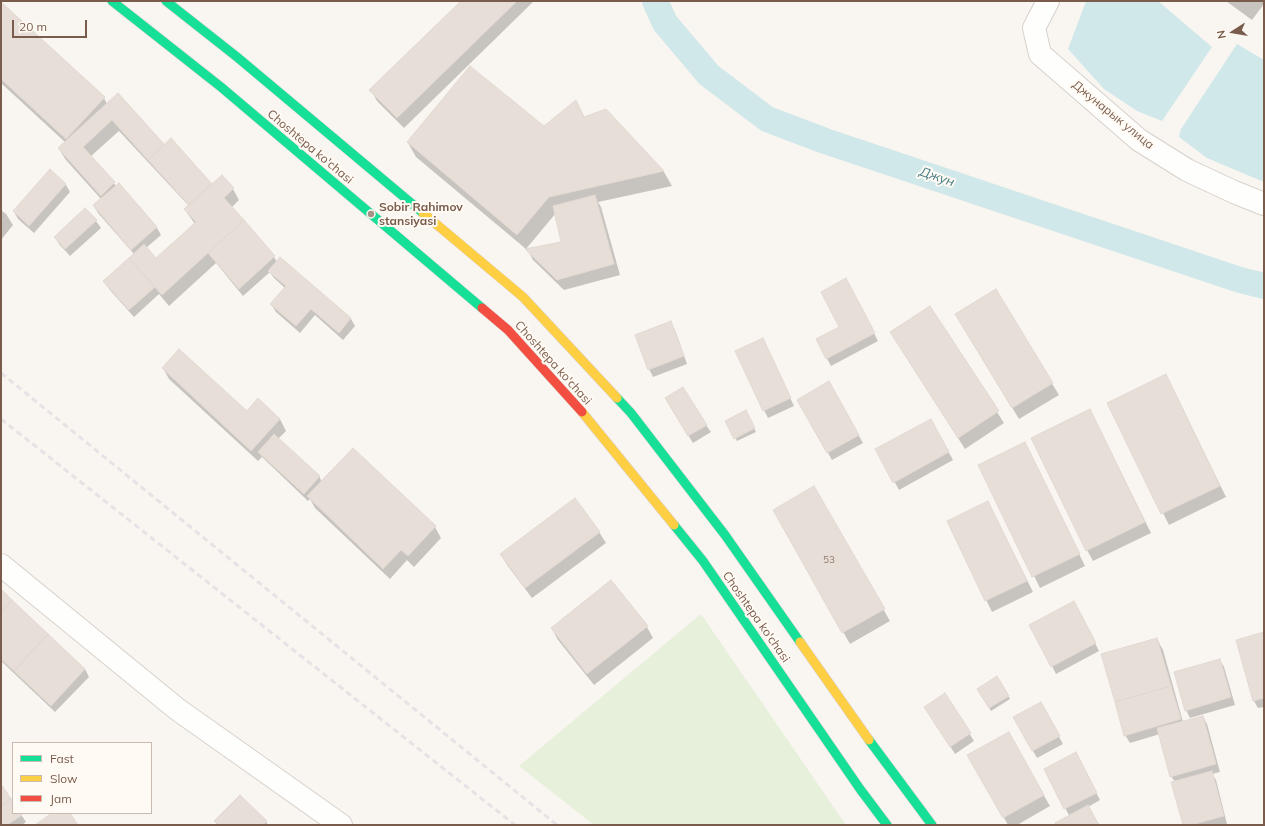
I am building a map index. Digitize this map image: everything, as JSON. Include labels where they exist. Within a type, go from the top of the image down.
[{"type":"main road","name":"Choshtepa ko'chasi","points":[[112,1],[221,87],[508,330],[608,443],[703,561],[860,789],[887,825]]},
{"type":"main road","name":"Choshtepa ko'chasi","points":[[166,1],[237,57],[522,297],[577,354],[631,413],[725,535],[859,726],[932,825]]},
{"type":"street","name":"Джунарык улица","points":[[1048,1],[1034,28],[1040,54],[1139,140],[1187,170],[1264,204]]},
{"type":"street","points":[[1,564],[177,709],[341,825]]},
{"type":"green space","points":[[701,614],[846,825],[594,825],[519,766]]},
{"type":"water","points":[[1087,1],[1158,1],[1212,47],[1162,121],[1137,111],[1104,89],[1068,49]]},
{"type":"water","points":[[1237,44],[1264,60],[1264,182],[1207,158],[1179,137],[1181,129]]},
{"type":"building","points":[[461,1],[517,1],[397,118],[369,90]]},
{"type":"building","points":[[1,2],[105,97],[66,139],[1,79]]},
{"type":"building","points":[[470,66],[544,126],[576,100],[584,117],[606,109],[664,171],[549,197],[517,235],[407,142]]},
{"type":"building","points":[[118,93],[164,144],[148,160],[112,120],[83,147],[115,182],[101,196],[58,148]]},
{"type":"building","points":[[171,138],[212,184],[189,205],[148,160]]},
{"type":"building","points":[[50,169],[66,184],[29,226],[13,211]]},
{"type":"building","points":[[222,175],[234,188],[224,198],[244,220],[162,295],[129,258],[144,244],[156,258],[196,222],[184,209]]},
{"type":"building","points":[[119,183],[157,227],[131,250],[93,205]]},
{"type":"building","points":[[595,195],[614,264],[557,280],[525,249],[561,242],[553,206]]},
{"type":"building","points":[[85,208],[97,220],[65,249],[54,237]]},
{"type":"building","points":[[244,220],[275,256],[239,289],[208,253]]},
{"type":"building","points":[[280,257],[351,318],[339,333],[311,309],[296,326],[270,304],[286,286],[268,271]]},
{"type":"building","points":[[129,258],[155,287],[129,310],[103,281]]},
{"type":"building","points":[[846,278],[875,333],[826,359],[816,339],[839,327],[821,292]]},
{"type":"building","points":[[996,289],[1053,383],[1012,408],[955,314]]},
{"type":"building","points":[[930,306],[999,411],[958,438],[890,332]]},
{"type":"building","points":[[671,321],[684,356],[648,370],[635,335]]},
{"type":"building","points":[[763,338],[791,398],[763,411],[735,351]]},
{"type":"building","points":[[179,349],[247,411],[258,398],[280,419],[251,451],[162,368]]},
{"type":"building","points":[[1166,374],[1220,486],[1161,514],[1107,403]]},
{"type":"building","points":[[829,381],[859,435],[827,453],[797,400]]},
{"type":"building","points":[[683,387],[707,425],[688,436],[665,398]]},
{"type":"building","points":[[1090,409],[1145,522],[1086,551],[1031,438]]},
{"type":"building","points":[[746,410],[755,428],[734,439],[725,421]]},
{"type":"building","points":[[931,419],[949,452],[893,483],[875,449]]},
{"type":"building","points":[[274,434],[320,476],[304,494],[258,452]]},
{"type":"building","points":[[1025,442],[1080,554],[1032,577],[978,465]]},
{"type":"building","points":[[353,448],[436,526],[408,556],[401,550],[383,569],[307,496]]},
{"type":"building","points":[[814,486],[885,609],[842,633],[773,510]]},
{"type":"building","points":[[575,498],[600,532],[525,588],[500,554]]},
{"type":"building","points":[[988,501],[1027,581],[985,601],[947,521]]},
{"type":"building","points":[[611,580],[648,626],[587,674],[551,628]]},
{"type":"building","points":[[1,589],[12,600],[1,612]]},
{"type":"building","points":[[12,600],[48,634],[14,671],[1,659],[1,612]]},
{"type":"building","points":[[1074,601],[1096,643],[1051,667],[1029,625]]},
{"type":"building","points":[[1264,632],[1264,698],[1253,701],[1236,640]]},
{"type":"building","points":[[48,634],[85,669],[51,706],[14,671]]},
{"type":"building","points":[[1157,638],[1171,686],[1115,702],[1101,654]]},
{"type":"building","points":[[1220,659],[1231,697],[1185,711],[1174,672]]},
{"type":"building","points":[[997,676],[1009,696],[989,708],[977,689]]},
{"type":"building","points":[[1171,686],[1181,719],[1124,736],[1115,702]]},
{"type":"building","points":[[945,693],[971,733],[950,747],[924,707]]},
{"type":"building","points":[[1041,702],[1060,736],[1032,751],[1013,717]]},
{"type":"building","points":[[1203,716],[1216,764],[1170,777],[1157,728]]},
{"type":"building","points":[[1009,732],[1044,795],[1003,818],[967,755]]},
{"type":"building","points":[[1076,752],[1097,793],[1064,809],[1044,769]]},
{"type":"building","points":[[1212,771],[1224,816],[1191,825],[1183,825],[1171,782]]},
{"type":"building","points":[[1,784],[11,799],[1,806]]},
{"type":"building","points":[[240,795],[267,821],[263,825],[218,825],[214,821]]},
{"type":"building","points":[[11,799],[12,814],[22,815],[7,825],[1,825],[1,806]]},
{"type":"building","points":[[1088,805],[1099,825],[1056,825],[1055,823]]},
{"type":"building","points":[[51,814],[71,814],[78,825],[35,825]]},
{"type":"waterway","name":"Джун","points":[[655,1],[665,23],[709,75],[767,119],[825,141],[1240,280],[1264,286]]},
{"type":"railway","points":[[1,373],[557,825]]},
{"type":"railway","points":[[1,419],[515,825]]},
{"type":"traffic: fast","points":[[112,1],[221,87],[482,308]]},
{"type":"traffic: fast","points":[[166,1],[237,57],[423,213]]},
{"type":"traffic: fast","points":[[617,398],[631,413],[725,535],[800,642]]},
{"type":"traffic: fast","points":[[674,525],[703,561],[860,789],[887,825]]},
{"type":"traffic: fast","points":[[869,740],[932,825]]},
{"type":"traffic: slow","points":[[423,213],[523,297],[617,398]]},
{"type":"traffic: slow","points":[[582,412],[674,525]]},
{"type":"traffic: slow","points":[[800,642],[869,740]]},
{"type":"traffic: jam","points":[[482,308],[508,330],[582,412]]},
{"type":"place","name":"Sobir Rahimov stansiyasi","points":[[371,214]]}]
